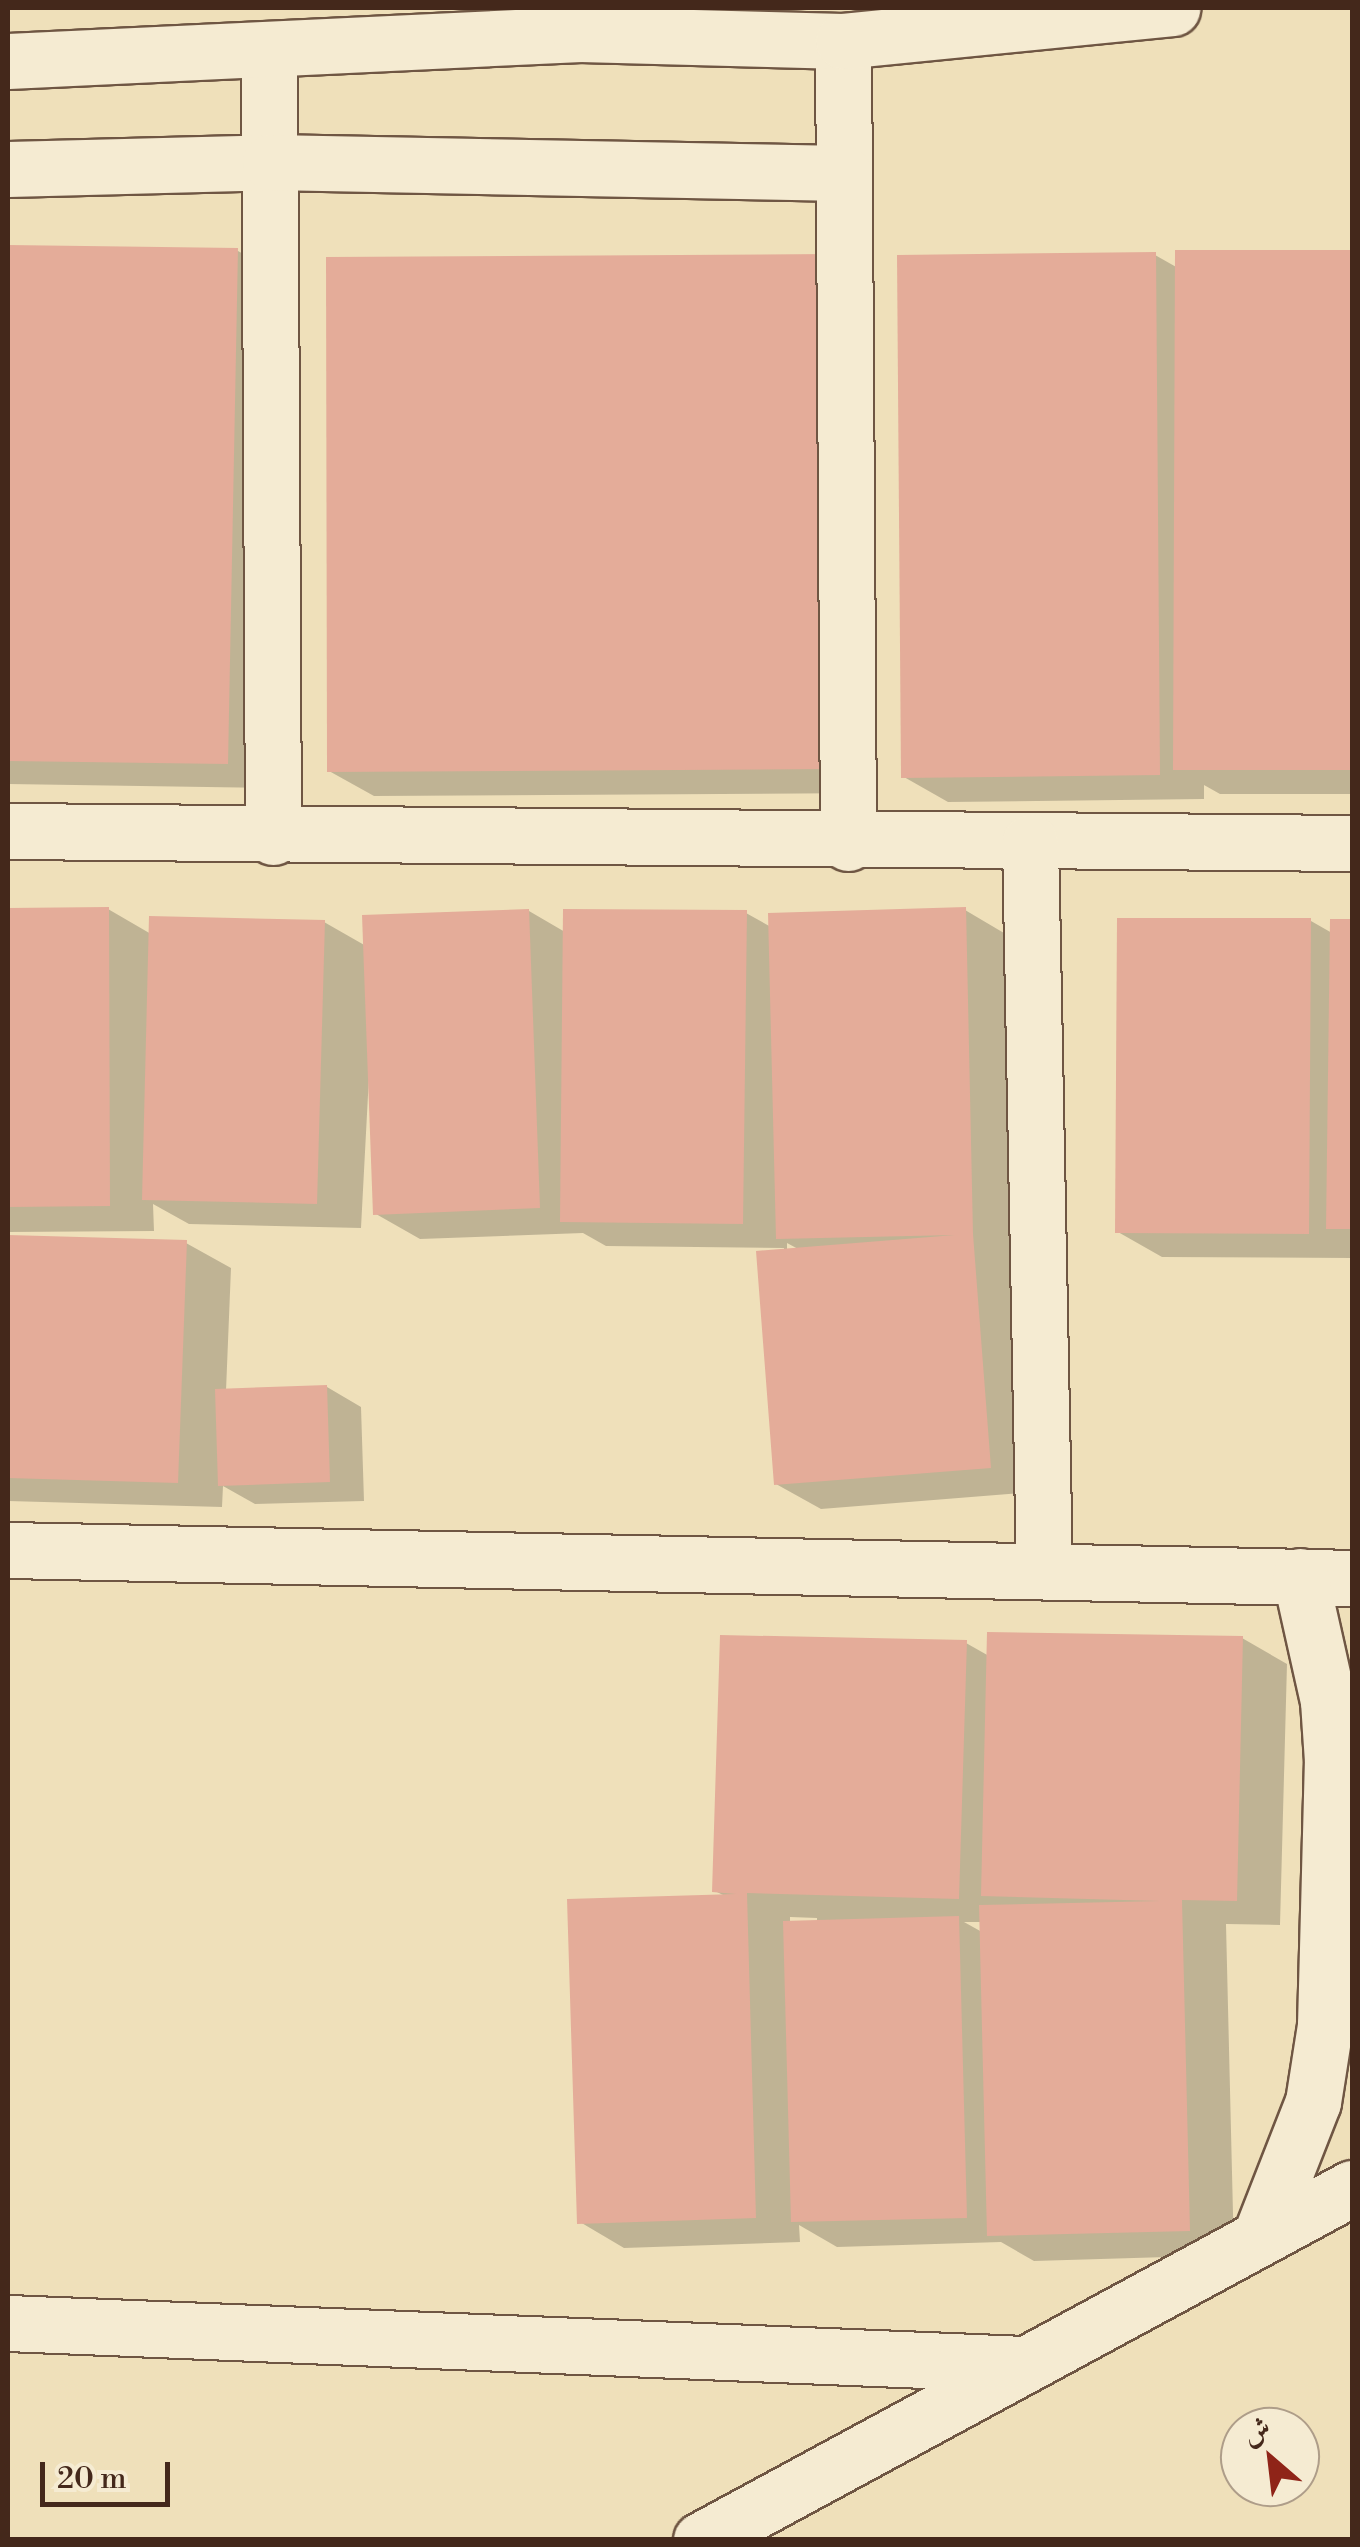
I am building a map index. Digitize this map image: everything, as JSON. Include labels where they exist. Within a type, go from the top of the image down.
[{"type":"street","points":[[8,61],[270,49],[635,21],[843,41],[1172,8]]},
{"type":"street","points":[[843,41],[848,842]]},
{"type":"street","points":[[270,49],[274,837]]},
{"type":"street","points":[[8,169],[270,162],[844,172]]},
{"type":"street","points":[[8,830],[274,837],[1352,843]]},
{"type":"street","points":[[1030,842],[1044,1569]]},
{"type":"street","points":[[8,1550],[1326,1577],[1332,1761],[1325,2024],[1313,2102],[1260,2237]]},
{"type":"street","points":[[700,2540],[1352,2188]]},
{"type":"street","points":[[8,2322],[1025,2364]]},
{"type":"building","points":[[8,245],[238,248],[228,764],[8,761]]},
{"type":"building","points":[[1175,250],[1352,250],[1352,770],[1173,770]]},
{"type":"building","points":[[1156,252],[1160,775],[901,778],[897,255]]},
{"type":"building","points":[[831,254],[832,769],[327,772],[326,257]]},
{"type":"building","points":[[109,907],[110,1206],[8,1207],[8,908]]},
{"type":"building","points":[[966,907],[973,1234],[991,1468],[774,1485],[756,1251],[955,1235],[776,1239],[768,913]]},
{"type":"building","points":[[529,909],[540,1208],[373,1215],[362,915]]},
{"type":"building","points":[[563,909],[747,910],[743,1224],[560,1222]]},
{"type":"building","points":[[149,916],[325,920],[317,1204],[142,1200]]},
{"type":"building","points":[[1117,918],[1311,918],[1309,1234],[1115,1233]]},
{"type":"building","points":[[1330,919],[1352,919],[1352,1229],[1326,1229]]},
{"type":"building","points":[[8,1235],[187,1240],[178,1483],[8,1478]]},
{"type":"building","points":[[327,1385],[330,1482],[218,1486],[215,1389]]},
{"type":"building","points":[[987,1632],[1243,1636],[1237,1901],[1182,1900],[1190,2231],[987,2236],[979,1905],[1160,1901],[981,1896]]},
{"type":"building","points":[[720,1635],[967,1640],[959,1899],[747,1893],[756,2218],[577,2224],[567,1899],[736,1894],[712,1892]]},
{"type":"building","points":[[959,1916],[967,2218],[791,2222],[783,1921]]}]
